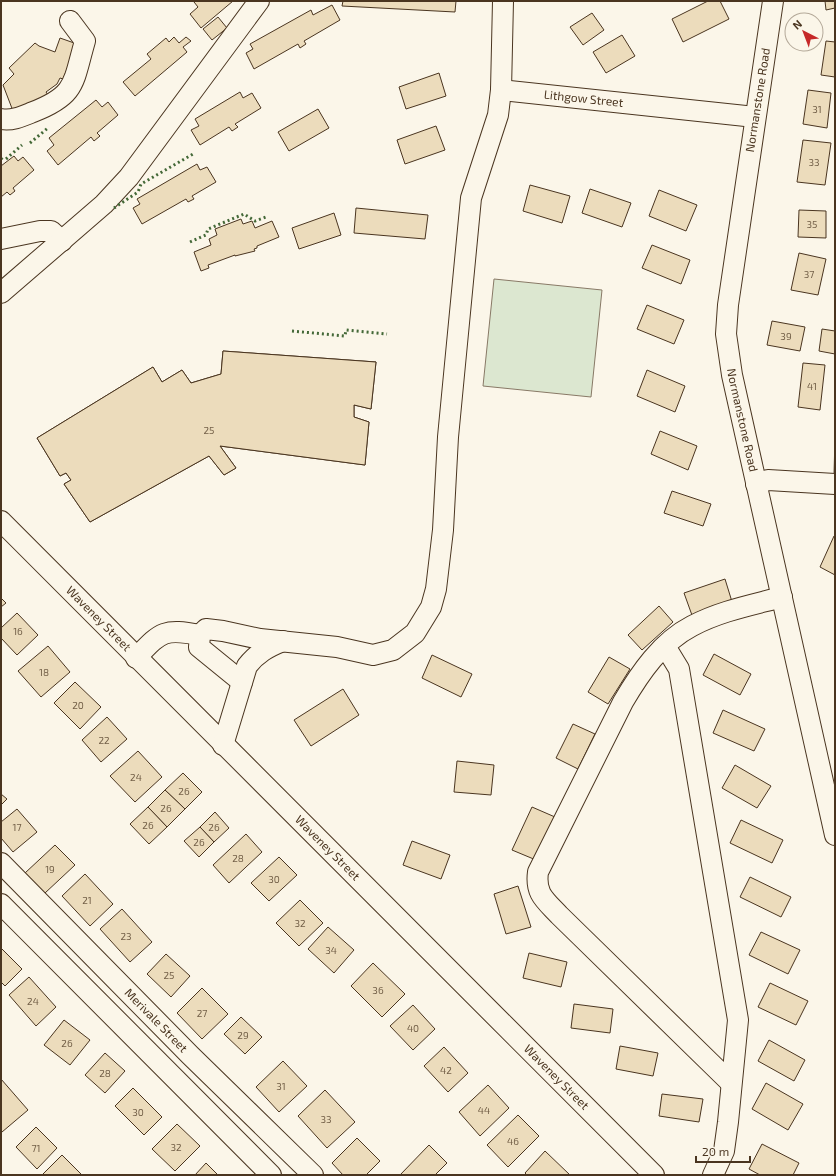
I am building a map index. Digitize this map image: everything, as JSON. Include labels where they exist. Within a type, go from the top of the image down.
[{"type":"street","points":[[1,293],[104,204],[129,177],[259,1]]},
{"type":"street","points":[[242,682],[199,647],[200,635],[206,629],[260,639],[337,646],[374,655],[393,650],[415,633],[431,607],[436,589],[443,530],[448,437],[471,198],[498,115],[501,90],[503,1]]},
{"type":"street","name":"Normanstone Road","points":[[773,1],[728,305],[726,334],[732,375],[835,835]]},
{"type":"street","points":[[1,119],[15,119],[51,106],[67,93],[72,84],[85,40],[70,21]]},
{"type":"street","name":"Lithgow Street","points":[[501,90],[755,117]]},
{"type":"street","points":[[1,239],[40,231],[51,231],[62,241]]},
{"type":"street","points":[[756,484],[768,480],[835,484]]},
{"type":"street","name":"Waveney Street","points":[[1,522],[654,1175]]},
{"type":"street","points":[[731,1083],[559,915],[538,891],[536,882],[538,872],[623,702],[639,674],[666,646],[691,626],[710,617],[782,597]]},
{"type":"street","points":[[136,658],[155,639],[169,631],[200,635]]},
{"type":"street","points":[[223,745],[247,666],[255,656],[265,648],[283,641]]},
{"type":"street","points":[[666,646],[679,669],[738,1020],[724,1151],[713,1175]]},
{"type":"street","name":"Merivale Street","points":[[1,863],[190,1055],[313,1175]]},
{"type":"street","points":[[1,904],[271,1175]]},
{"type":"green space","points":[[494,279],[602,290],[591,397],[483,386]]},
{"type":"building","points":[[233,1],[201,28],[190,14],[198,7],[194,2]]},
{"type":"building","points":[[343,1],[456,1],[455,12],[342,6]]},
{"type":"building","points":[[708,1],[720,1],[729,19],[683,42],[672,19]]},
{"type":"building","points":[[825,1],[835,1],[835,8],[826,10]]},
{"type":"building","points":[[332,5],[340,20],[304,41],[306,44],[300,48],[298,44],[254,69],[246,53],[253,49],[250,44],[311,10],[313,15]]},
{"type":"building","points":[[592,13],[604,30],[583,45],[570,27]]},
{"type":"building","points":[[218,17],[227,28],[212,40],[203,29]]},
{"type":"building","points":[[622,35],[635,56],[606,73],[593,52]]},
{"type":"building","points":[[174,37],[179,43],[186,37],[191,41],[183,47],[187,52],[135,96],[123,82],[151,59],[147,54],[166,38],[169,42]]},
{"type":"building","points":[[60,38],[77,44],[63,79],[60,78],[57,84],[46,92],[48,95],[13,111],[3,85],[14,74],[9,68],[35,43],[55,52]]},
{"type":"building","points":[[826,41],[835,42],[835,77],[821,75]]},
{"type":"building","points":[[439,73],[446,96],[406,109],[399,87]]},
{"type":"building","points":[[808,90],[831,93],[827,128],[803,124]]},
{"type":"building","points":[[240,92],[243,98],[252,93],[261,108],[235,124],[238,127],[232,131],[229,127],[200,145],[191,130],[199,126],[195,119]]},
{"type":"building","points":[[96,100],[102,107],[108,102],[118,115],[97,133],[100,136],[94,141],[91,137],[58,165],[47,151],[54,145],[49,138]]},
{"type":"building","points":[[318,109],[329,128],[289,151],[278,132]]},
{"type":"building","points":[[436,126],[445,150],[405,164],[397,140]]},
{"type":"building","points":[[803,140],[831,143],[825,185],[797,182]]},
{"type":"building","points":[[14,156],[18,161],[23,157],[34,170],[13,188],[15,191],[10,195],[7,192],[1,197],[1,166]]},
{"type":"building","points":[[197,164],[200,170],[207,167],[216,182],[192,196],[194,199],[188,202],[186,199],[142,224],[133,208],[140,204],[137,199]]},
{"type":"building","points":[[530,185],[570,196],[562,223],[523,211]]},
{"type":"building","points":[[590,189],[631,203],[622,227],[582,213]]},
{"type":"building","points":[[659,190],[697,205],[686,231],[649,216]]},
{"type":"building","points":[[356,208],[428,215],[425,239],[354,233]]},
{"type":"building","points":[[799,210],[826,211],[826,238],[798,237]]},
{"type":"building","points":[[334,213],[341,235],[299,249],[292,228]]},
{"type":"building","points":[[241,219],[243,224],[252,221],[255,228],[272,221],[279,237],[257,246],[257,248],[254,249],[255,251],[235,255],[208,265],[209,268],[201,271],[194,252],[211,245],[209,239],[217,235],[215,229]]},
{"type":"building","points":[[652,245],[690,260],[681,284],[642,268]]},
{"type":"building","points":[[799,253],[826,259],[818,295],[791,290]]},
{"type":"building","points":[[647,305],[684,320],[674,344],[637,329]]},
{"type":"building","points":[[772,321],[805,327],[800,351],[767,345]]},
{"type":"building","points":[[822,329],[835,331],[835,354],[819,351]]},
{"type":"building","points":[[223,351],[376,362],[371,409],[354,405],[354,417],[369,422],[365,465],[220,446],[236,468],[224,475],[209,456],[90,522],[64,484],[71,480],[66,473],[60,476],[37,438],[153,367],[162,382],[182,370],[191,383],[221,374]],"holes":[[[139,429],[144,438],[86,471],[81,463]]]},
{"type":"building","points":[[223,351],[376,362],[371,409],[354,405],[354,417],[369,422],[365,465],[220,446],[236,468],[224,475],[209,456],[90,522],[64,484],[71,480],[66,473],[60,476],[37,438],[153,367],[162,382],[182,370],[191,383],[221,374]]},
{"type":"building","points":[[803,363],[825,365],[820,410],[798,407]]},
{"type":"building","points":[[647,370],[685,386],[675,412],[637,396]]},
{"type":"building","points":[[660,431],[697,446],[688,470],[651,454]]},
{"type":"building","points":[[835,436],[835,476],[834,476]]},
{"type":"building","points":[[672,491],[711,504],[703,526],[664,513]]},
{"type":"building","points":[[835,536],[835,575],[820,567]]},
{"type":"building","points":[[725,579],[733,605],[693,618],[684,593]]},
{"type":"building","points":[[1,598],[6,603],[1,607]]},
{"type":"building","points":[[659,606],[673,622],[642,650],[628,635]]},
{"type":"building","points":[[17,613],[38,635],[17,655],[1,638],[1,628]]},
{"type":"building","points":[[48,646],[70,672],[41,697],[18,671]]},
{"type":"building","points":[[714,654],[751,674],[740,695],[703,675]]},
{"type":"building","points":[[432,655],[472,674],[461,697],[422,678]]},
{"type":"building","points":[[609,657],[630,669],[608,704],[588,692]]},
{"type":"building","points":[[75,682],[101,707],[80,729],[54,703]]},
{"type":"building","points":[[343,689],[359,715],[311,746],[294,720]]},
{"type":"building","points":[[723,710],[765,729],[754,751],[713,733]]},
{"type":"building","points":[[107,717],[127,739],[101,762],[82,740]]},
{"type":"building","points":[[573,724],[595,734],[578,769],[556,758]]},
{"type":"building","points":[[138,751],[162,777],[135,802],[110,776]]},
{"type":"building","points":[[457,761],[494,765],[491,795],[454,792]]},
{"type":"building","points":[[735,765],[771,786],[757,808],[722,788]]},
{"type":"building","points":[[183,773],[202,792],[185,809],[165,790]]},
{"type":"building","points":[[165,790],[185,809],[167,827],[148,807]]},
{"type":"building","points":[[1,794],[7,799],[1,805]]},
{"type":"building","points":[[148,807],[167,827],[149,844],[130,824]]},
{"type":"building","points":[[532,807],[555,817],[536,860],[512,850]]},
{"type":"building","points":[[17,809],[37,832],[13,852],[1,838],[1,822]]},
{"type":"building","points":[[215,812],[229,828],[214,842],[200,827]]},
{"type":"building","points":[[741,820],[783,840],[772,863],[730,843]]},
{"type":"building","points":[[200,827],[214,842],[199,857],[184,841]]},
{"type":"building","points":[[246,834],[262,852],[229,883],[213,865]]},
{"type":"building","points":[[412,841],[450,855],[441,879],[403,865]]},
{"type":"building","points":[[55,845],[75,865],[45,893],[25,873]]},
{"type":"building","points":[[279,857],[297,875],[269,901],[251,883]]},
{"type":"building","points":[[85,874],[113,904],[90,926],[62,896]]},
{"type":"building","points":[[750,877],[791,897],[781,917],[740,897]]},
{"type":"building","points":[[518,886],[531,927],[506,934],[494,894]]},
{"type":"building","points":[[300,900],[323,923],[299,946],[276,923]]},
{"type":"building","points":[[122,909],[152,942],[130,962],[100,929]]},
{"type":"building","points":[[328,927],[354,950],[334,973],[308,949]]},
{"type":"building","points":[[761,932],[800,950],[788,974],[749,955]]},
{"type":"building","points":[[1,948],[22,969],[5,986],[1,982]]},
{"type":"building","points":[[529,953],[567,962],[561,987],[523,978]]},
{"type":"building","points":[[166,954],[190,976],[171,997],[147,974]]},
{"type":"building","points":[[373,963],[405,994],[382,1017],[351,986]]},
{"type":"building","points":[[29,977],[56,1007],[36,1026],[9,995]]},
{"type":"building","points":[[770,983],[808,1001],[796,1025],[758,1007]]},
{"type":"building","points":[[202,988],[228,1014],[202,1039],[177,1013]]},
{"type":"building","points":[[574,1004],[613,1009],[610,1033],[571,1028]]},
{"type":"building","points":[[413,1005],[435,1029],[413,1050],[390,1026]]},
{"type":"building","points":[[241,1017],[262,1037],[245,1054],[224,1034]]},
{"type":"building","points":[[64,1020],[90,1040],[70,1065],[44,1045]]},
{"type":"building","points":[[769,1040],[805,1060],[794,1081],[758,1061]]},
{"type":"building","points":[[620,1046],[658,1053],[653,1076],[616,1069]]},
{"type":"building","points":[[444,1047],[468,1073],[448,1092],[424,1066]]},
{"type":"building","points":[[105,1053],[125,1071],[105,1093],[85,1075]]},
{"type":"building","points":[[283,1061],[307,1086],[279,1112],[256,1087]]},
{"type":"building","points":[[1,1079],[28,1110],[2,1132],[1,1131]]},
{"type":"building","points":[[766,1083],[803,1104],[788,1130],[752,1109]]},
{"type":"building","points":[[488,1085],[509,1108],[480,1136],[459,1112]]},
{"type":"building","points":[[133,1088],[162,1117],[144,1135],[115,1106]]},
{"type":"building","points":[[325,1090],[355,1122],[327,1148],[298,1116]]},
{"type":"building","points":[[662,1094],[703,1099],[699,1122],[659,1116]]},
{"type":"building","points":[[518,1115],[539,1136],[508,1167],[487,1145]]},
{"type":"building","points":[[177,1124],[200,1146],[175,1171],[152,1149]]},
{"type":"building","points":[[36,1127],[57,1148],[37,1169],[16,1147]]},
{"type":"building","points":[[357,1138],[380,1161],[366,1175],[343,1175],[332,1163]]},
{"type":"building","points":[[762,1144],[799,1163],[793,1175],[760,1175],[749,1169]]},
{"type":"building","points":[[429,1145],[447,1163],[435,1175],[400,1175]]},
{"type":"building","points":[[545,1151],[570,1175],[527,1175],[525,1173]]},
{"type":"building","points":[[62,1155],[82,1175],[42,1175]]},
{"type":"building","points":[[206,1163],[218,1175],[195,1175]]},
{"type":"hedge","points":[[30,143],[49,127]]},
{"type":"hedge","points":[[6,159],[22,145]]},
{"type":"hedge","points":[[114,208],[138,192],[141,184],[193,154]]},
{"type":"hedge","points":[[1,159],[4,156]]},
{"type":"hedge","points":[[190,242],[206,235],[208,229],[244,214],[255,221],[266,217]]},
{"type":"hedge","points":[[292,331],[345,336],[346,330],[387,334]]}]
